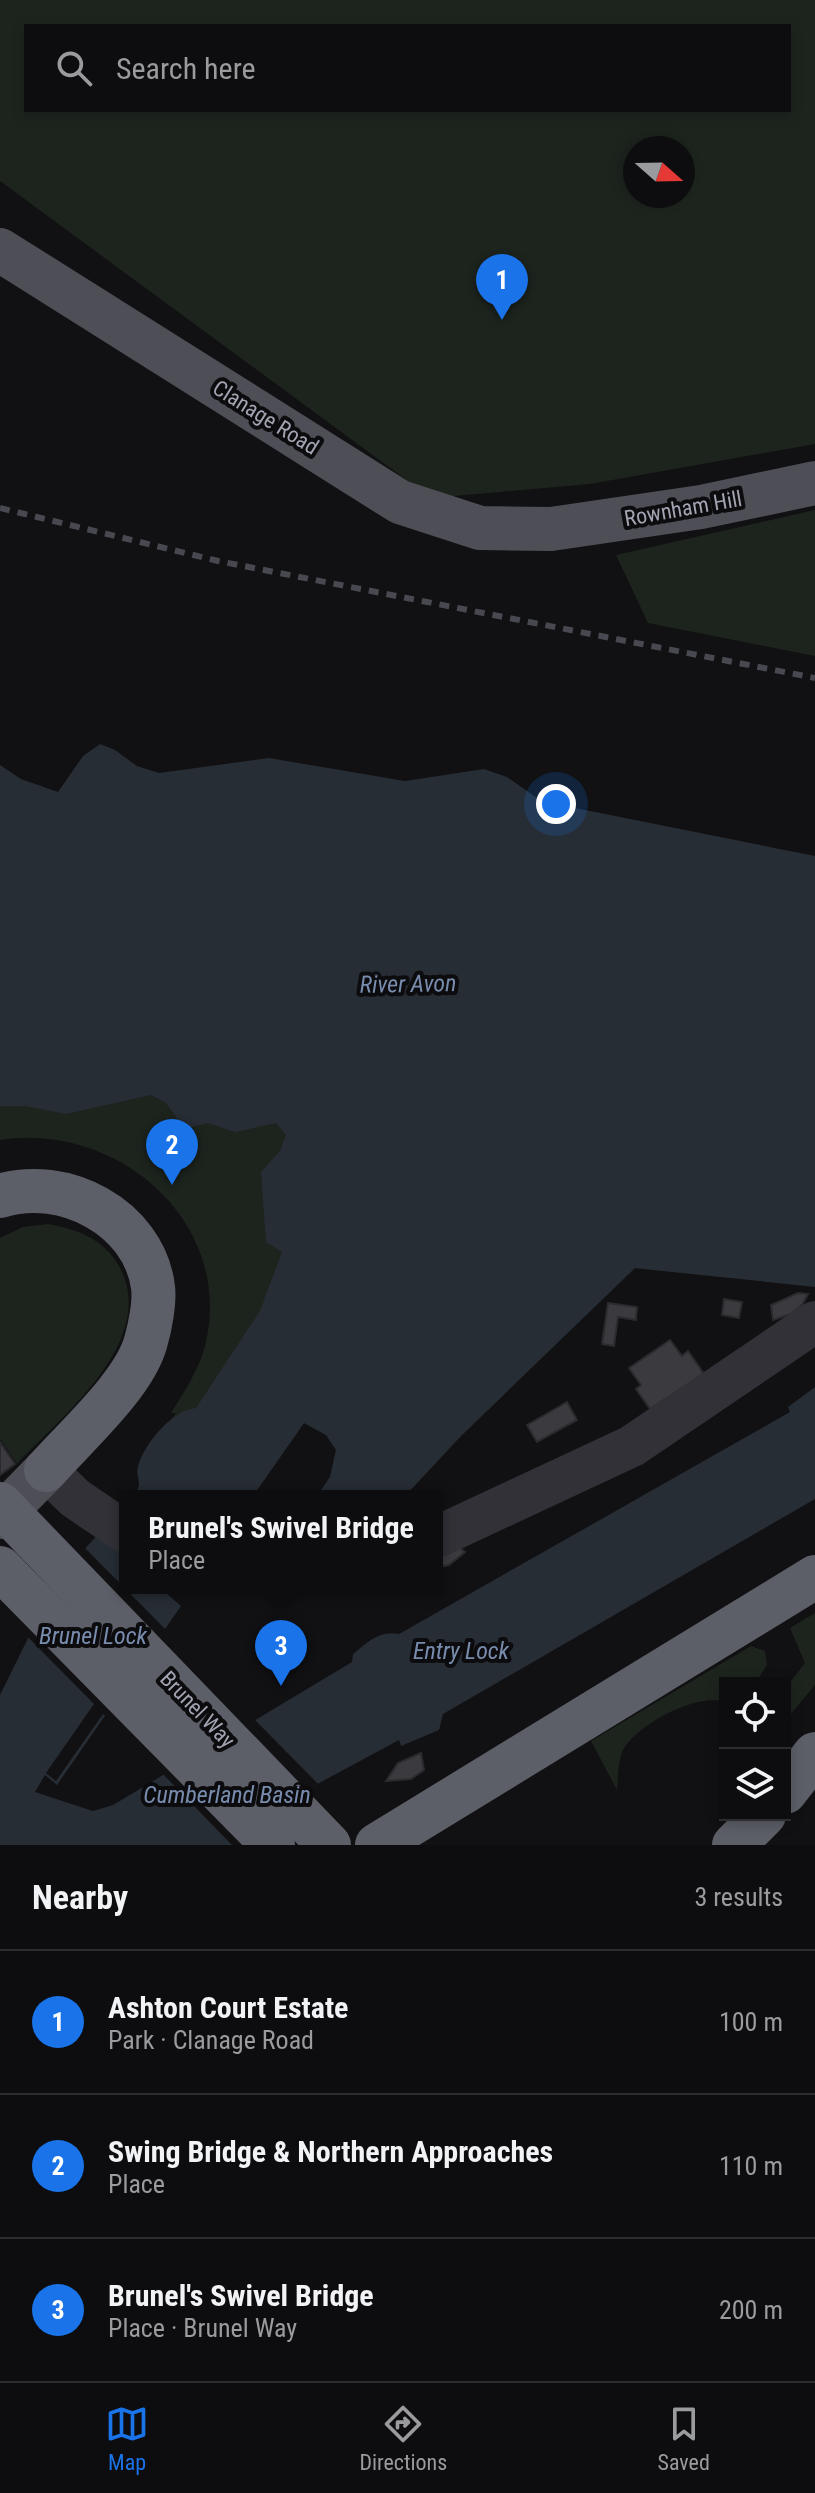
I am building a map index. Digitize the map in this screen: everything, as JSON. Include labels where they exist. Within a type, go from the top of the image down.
[{"type":"highway","points":[[5,1197],[52,1190],[88,1201],[117,1222],[142,1254],[153,1288],[146,1343],[60,1484]]},
{"type":"highway","name":"Brunel Way","points":[[0,1504],[329,1845]]},
{"type":"highway","name":"Brunel Way","points":[[1,1570],[273,1845]]},
{"type":"highway","points":[[377,1845],[815,1577]]},
{"type":"highway","points":[[791,1784],[815,1754]]},
{"type":"highway","points":[[734,1845],[758,1821]]},
{"type":"main road","name":"Clanage Road","points":[[0,250],[400,502],[480,528],[551,529]]},
{"type":"main road","name":"Rownham Hill","points":[[551,529],[701,507],[815,483]]},
{"type":"main road","points":[[0,1517],[60,1484]]},
{"type":"lane","points":[[443,1534],[632,1446],[815,1322]]},
{"type":"lane","points":[[60,1484],[119,1528]]},
{"type":"shaded area","points":[[0,0],[815,0],[815,444],[590,484],[431,498],[0,181]]},
{"type":"shaded area","points":[[815,510],[815,656],[648,623],[616,555]]},
{"type":"shaded area","points":[[0,1009],[721,1277],[635,1268],[461,1436],[411,1490],[321,1490],[330,1477],[336,1450],[326,1435],[304,1423],[257,1490],[137,1490],[140,1484],[139,1463],[176,1413],[171,1413],[192,1379],[206,1342],[210,1298],[202,1256],[183,1220],[157,1188],[123,1164],[85,1147],[43,1139],[0,1140]]},
{"type":"shaded area","points":[[48,1224],[89,1237],[113,1257],[128,1294],[127,1322],[116,1349],[100,1375],[17,1464],[0,1439],[0,1238],[23,1227]]},
{"type":"shaded area","points":[[815,1613],[815,1685],[791,1714],[791,1681],[805,1663],[790,1628]]},
{"type":"shaded area","points":[[751,1646],[765,1651],[767,1665],[759,1677],[719,1677],[719,1701],[698,1702],[683,1707],[639,1732],[622,1752],[617,1790],[591,1741]]},
{"type":"water","name":"River Avon","points":[[100,744],[115,750],[137,766],[159,773],[269,758],[405,781],[484,769],[507,777],[540,800],[815,856],[815,1287],[635,1268],[461,1436],[411,1490],[321,1490],[330,1477],[336,1450],[326,1435],[304,1423],[257,1490],[137,1490],[137,1470],[147,1448],[169,1421],[196,1408],[260,1311],[282,1252],[266,1242],[261,1172],[280,1151],[286,1135],[276,1123],[235,1132],[208,1123],[187,1128],[166,1103],[151,1095],[66,1114],[25,1106],[0,1106],[0,765],[21,779],[58,792],[83,756]]},
{"type":"water","points":[[815,1387],[815,1499],[443,1714],[439,1730],[401,1746],[399,1740],[297,1795],[247,1845],[0,1845],[0,1695],[36,1622],[76,1558],[119,1512],[119,1594],[167,1594],[181,1606],[57,1785],[45,1775],[35,1792],[93,1811],[113,1805],[352,1662],[353,1654],[374,1638],[399,1634],[790,1412],[788,1407]]},
{"type":"pier","points":[[83,1546],[119,1582],[119,1594],[130,1594],[168,1632],[108,1718],[103,1714],[56,1781],[46,1773],[94,1704],[25,1634],[73,1556]]},
{"type":"pier","points":[[252,1717],[321,1787],[299,1798],[253,1845],[232,1845],[161,1772]]},
{"type":"building","points":[[798,1293],[808,1294],[802,1305],[791,1314],[773,1320],[771,1305]]},
{"type":"building","points":[[724,1299],[742,1302],[739,1318],[722,1315]]},
{"type":"building","points":[[608,1303],[637,1307],[636,1320],[618,1317],[614,1346],[602,1344]]},
{"type":"building","points":[[670,1340],[682,1356],[688,1351],[704,1374],[650,1409],[636,1389],[641,1385],[629,1368]]},
{"type":"building","points":[[567,1402],[577,1420],[537,1442],[527,1425]]},
{"type":"building","points":[[0,1442],[15,1464],[0,1475]]},
{"type":"building","points":[[452,1541],[465,1552],[443,1566],[443,1546]]},
{"type":"building","points":[[421,1753],[424,1770],[411,1779],[386,1781],[398,1763]]},
{"type":"railway","points":[[0,508],[218,561],[815,678]]},
{"type":"place","name":"Ashton Court Estate","points":[[502,320]]},
{"type":"place","name":"Swing Bridge & Northern Approaches","points":[[172,1185]]},
{"type":"place","name":"Brunel's Swivel Bridge","points":[[281,1686]]},
{"type":"water label","name":"Brunel Lock","points":[[93,1636]]},
{"type":"water label","name":"Entry Lock","points":[[461,1651]]},
{"type":"water label","name":"Cumberland Basin","points":[[227,1795]]}]
